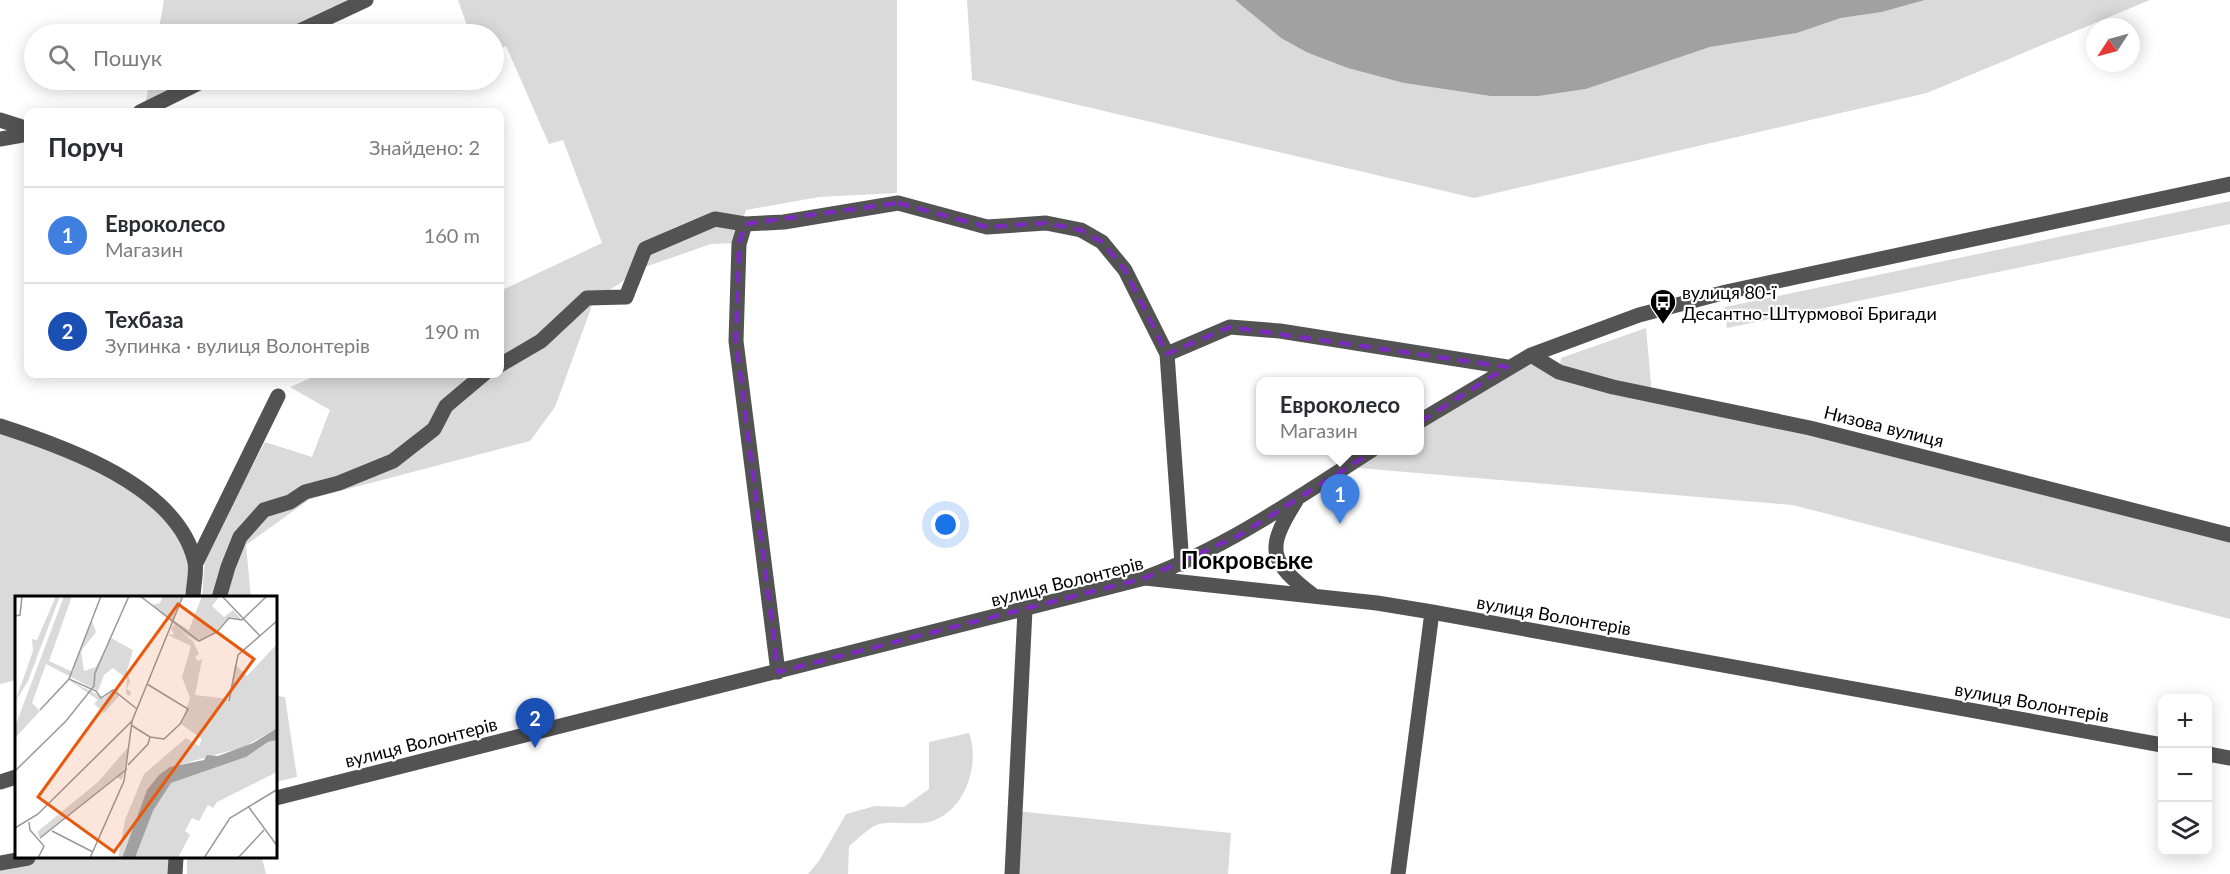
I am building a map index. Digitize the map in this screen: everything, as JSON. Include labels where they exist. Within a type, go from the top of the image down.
[{"type":"street","points":[[314,24],[366,0]]},
{"type":"street","points":[[148,108],[185,90]]},
{"type":"street","points":[[0,120],[24,128]]},
{"type":"street","points":[[0,139],[24,135]]},
{"type":"street","points":[[1424,418],[1507,367],[1531,355],[1639,315],[1726,292],[2230,184]]},
{"type":"street","points":[[504,363],[541,341],[587,298],[626,297],[645,249],[715,219],[745,225],[784,222],[898,203],[987,226],[1046,224],[1082,230],[1102,242],[1125,270],[1167,354],[1182,564]]},
{"type":"street","points":[[745,225],[739,244],[736,341],[778,672]]},
{"type":"street","points":[[1167,354],[1230,327],[1280,331],[1507,367]]},
{"type":"street","name":"Низова вулиця","points":[[1531,355],[1559,372],[1613,387],[1810,428],[2230,535]]},
{"type":"street","points":[[220,596],[240,537],[264,510],[290,502],[305,492],[339,483],[393,461],[434,429],[446,406],[479,378]]},
{"type":"street","points":[[193,596],[196,563],[278,396]]},
{"type":"street","points":[[0,426],[47,441],[103,468],[157,500],[183,532],[196,563]]},
{"type":"street","points":[[1145,578],[1182,564],[1240,535],[1364,455]]},
{"type":"street","points":[[1299,496],[1279,529],[1275,543],[1276,554],[1286,574],[1314,596]]},
{"type":"street","name":"вулиця Волонтерів","points":[[278,797],[1145,578],[1314,596],[1432,612],[2158,744]]},
{"type":"street","points":[[1012,874],[1025,610]]},
{"type":"street","points":[[1398,874],[1432,612]]},
{"type":"street","points":[[2212,755],[2230,758]]},
{"type":"street","points":[[0,782],[15,777]]},
{"type":"street","points":[[0,863],[22,859]]},
{"type":"street","points":[[175,874],[176,859]]},
{"type":"highlighted area","points":[[898,203],[987,227],[1046,223],[1081,230],[1102,242],[1125,270],[1167,354],[1230,327],[1507,367],[1240,535],[1145,578],[778,672],[736,341],[739,244],[745,224]]},
{"type":"shaded area","points":[[164,0],[370,0],[316,24],[160,24]]},
{"type":"shaded area","points":[[458,0],[897,0],[897,193],[819,197],[746,210],[735,243],[711,244],[645,267],[594,300],[555,407],[530,441],[310,499],[246,545],[251,596],[202,596],[205,555],[265,442],[312,457],[330,410],[290,387],[311,378],[504,378],[504,289],[602,243],[563,140],[549,144],[506,46],[504,47],[504,24],[466,24]]},
{"type":"shaded area","points":[[967,0],[1235,0],[1281,38],[1306,52],[1404,83],[1490,96],[1539,96],[1586,89],[1710,47],[1797,33],[1841,18],[1882,12],[1925,0],[2150,0],[2107,18],[2086,18],[2086,27],[1927,93],[1474,198],[972,80]]},
{"type":"shaded area","points":[[1235,0],[1925,0],[1882,12],[1841,18],[1797,33],[1710,47],[1586,89],[1539,96],[1490,96],[1404,83],[1348,68],[1306,52],[1281,38]]},
{"type":"shaded area","points":[[148,90],[185,90],[150,108],[145,108]]},
{"type":"shaded area","points":[[2230,201],[2230,224],[1727,328],[1725,307]]},
{"type":"shaded area","points":[[1646,328],[1652,395],[2230,535],[2230,619],[1793,505],[1347,467],[1366,455],[1424,455],[1424,419],[1531,355],[1559,371],[1561,358]]},
{"type":"shaded area","points":[[0,426],[47,441],[157,500],[196,563],[193,596],[15,596],[15,680],[0,684]]},
{"type":"shaded area","points":[[278,696],[285,697],[297,777],[278,782]]},
{"type":"shaded area","points":[[969,733],[973,757],[972,770],[963,794],[946,814],[928,822],[879,824],[849,846],[848,874],[808,874],[819,861],[846,814],[875,806],[904,807],[929,789],[929,742]]},
{"type":"shaded area","points":[[1016,811],[1231,833],[1228,874],[1012,874]]},
{"type":"shaded area","points":[[22,859],[176,859],[175,874],[0,874],[0,863]]},
{"type":"shaded area","points":[[187,859],[262,859],[266,874],[187,874]]},
{"type":"place","name":"вулиця 80-ї Десантно-Штурмової Бригади","points":[[1663,325]]},
{"type":"place","name":"Евроколесо","points":[[1340,524]]},
{"type":"place","name":"Техбаза","points":[[535,748]]},
{"type":"district","name":"Покровське","points":[[1247,559]]}]
